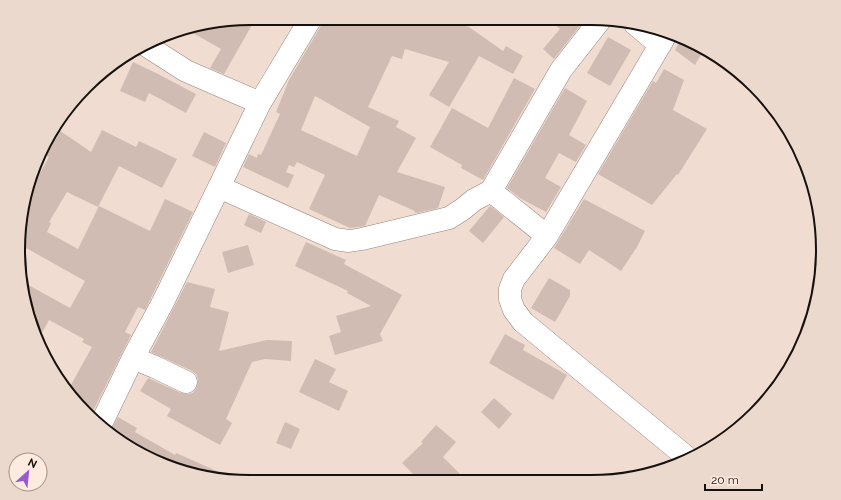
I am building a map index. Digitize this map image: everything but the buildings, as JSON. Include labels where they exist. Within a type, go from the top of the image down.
[{"type":"street","points":[[102,419],[163,302],[260,103],[307,25]]},
{"type":"street","points":[[219,187],[335,239],[348,241],[449,218],[474,200],[491,191],[560,70],[595,25]]},
{"type":"street","points":[[664,38],[547,236],[514,279],[510,289],[510,299],[517,316],[523,322],[684,455]]},
{"type":"street","points":[[150,48],[186,71],[260,103]]},
{"type":"street","points":[[491,191],[547,236]]},
{"type":"street","points":[[133,358],[186,382]]}]
